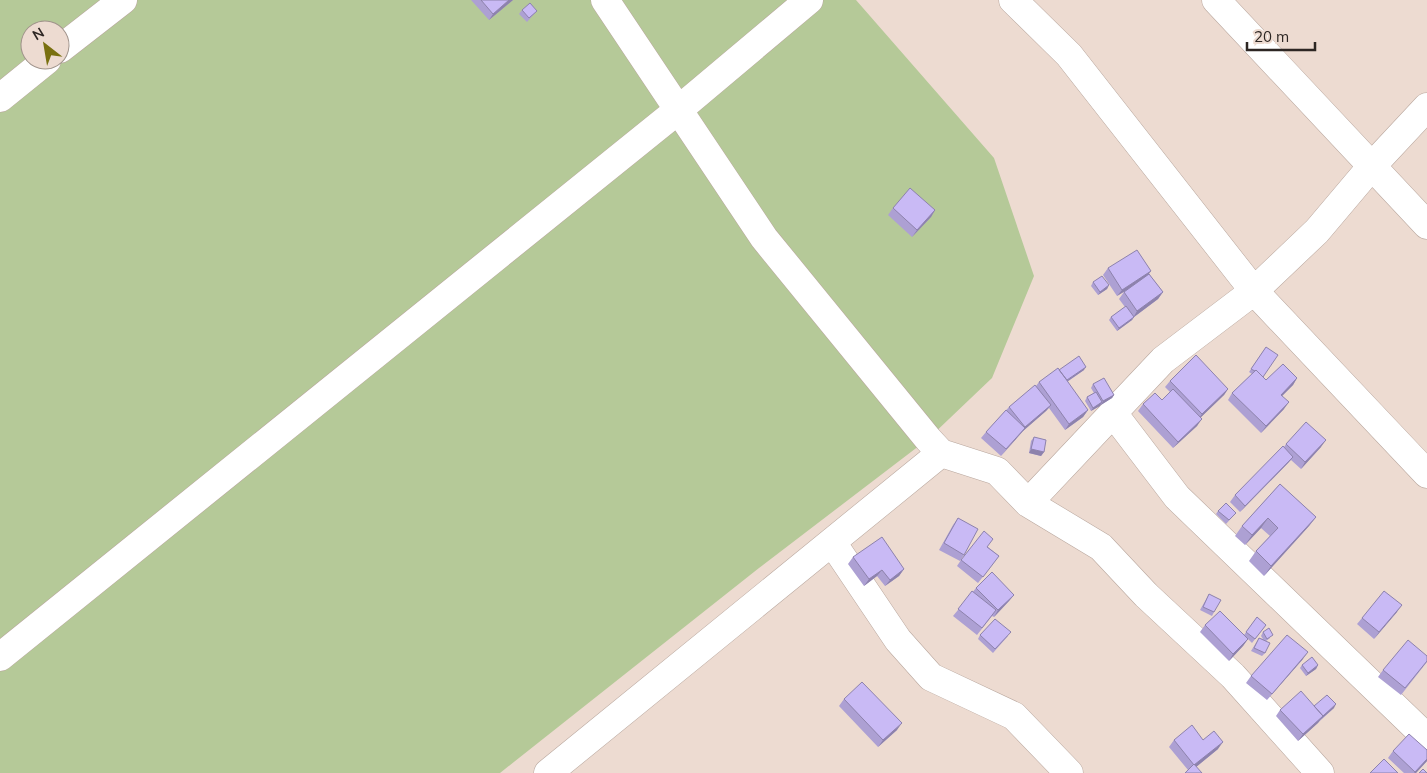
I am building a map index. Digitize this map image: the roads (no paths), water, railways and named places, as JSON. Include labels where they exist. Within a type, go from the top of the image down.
[{"type":"street","points":[[70,41],[123,0]]},
{"type":"street","points":[[605,0],[677,111],[764,238],[941,453],[997,471],[1028,503],[1101,547],[1146,595],[1233,676],[1320,773]]},
{"type":"street","points":[[0,657],[677,111],[809,0]]},
{"type":"street","points":[[1013,0],[1068,55],[1254,291],[1427,474]]},
{"type":"street","points":[[1216,0],[1427,225]]},
{"type":"street","points":[[0,98],[34,70]]},
{"type":"street","points":[[1028,503],[1163,360],[1254,291],[1317,231],[1371,167],[1427,107]]},
{"type":"street","points":[[1113,413],[1177,497],[1425,734]]},
{"type":"street","points":[[548,773],[941,453]]},
{"type":"street","points":[[832,542],[898,640],[931,677],[1014,716],[1070,773]]}]
